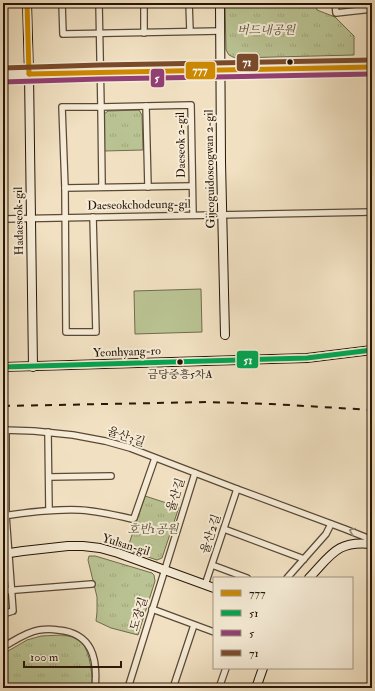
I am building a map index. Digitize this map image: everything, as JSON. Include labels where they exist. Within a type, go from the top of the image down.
[{"type":"street","name":"Hadaeseok-gil","points":[[27,3],[33,367]]},
{"type":"street","points":[[62,3],[63,34],[220,31]]},
{"type":"street","points":[[99,3],[101,187]]},
{"type":"street","points":[[144,3],[144,33]]},
{"type":"street","points":[[189,3],[190,31]]},
{"type":"street","name":"Gijeoguidoseogwan 2-gil","points":[[220,3],[225,335]]},
{"type":"street","points":[[335,3],[336,13],[372,10]]},
{"type":"street","points":[[3,75],[372,67]]},
{"type":"street","name":"Daeseok 2-gil","points":[[65,188],[192,186],[191,105],[62,107],[65,188],[66,332],[96,332],[93,217]]},
{"type":"street","points":[[146,106],[148,186]]},
{"type":"street","points":[[192,186],[193,215]]},
{"type":"street","name":"Daeseokchodeung-gil","points":[[3,219],[372,212]]},
{"type":"street","name":"Yeonhyang-ro","points":[[3,367],[307,358],[372,350]]},
{"type":"street","points":[[3,614],[13,611],[12,591],[6,554],[4,430]]},
{"type":"street","name":"율산3길","points":[[4,430],[73,435],[130,448],[360,534],[372,543]]},
{"type":"street","points":[[48,432],[49,510]]},
{"type":"street","points":[[5,516],[49,510],[72,510],[110,514],[132,519],[134,518],[154,458]]},
{"type":"street","name":"율산길","points":[[164,570],[195,473]]},
{"type":"street","points":[[49,477],[111,476]]},
{"type":"street","name":"율산2길","points":[[205,585],[237,489]]},
{"type":"street","points":[[288,577],[326,534],[331,524]]},
{"type":"street","points":[[224,529],[304,559]]},
{"type":"street","points":[[310,577],[331,555],[343,546],[357,543],[372,543]]},
{"type":"street","name":"Yulsan-gil","points":[[6,554],[68,546],[100,548],[118,553],[213,588]]},
{"type":"street","points":[[212,565],[244,577]]},
{"type":"street","name":"도장길","points":[[128,688],[164,570]]},
{"type":"street","points":[[3,591],[92,584]]},
{"type":"street","points":[[152,609],[213,632]]},
{"type":"street","points":[[173,688],[194,625]]},
{"type":"street","points":[[3,647],[23,636],[39,630],[66,631],[72,633],[85,640],[93,654],[96,672],[95,688]]},
{"type":"street","points":[[219,688],[226,669]]},
{"type":"street","points":[[256,688],[263,669]]},
{"type":"green space","name":"버드내공원","points":[[225,3],[316,3],[317,10],[335,17],[354,36],[354,55],[235,58],[229,55],[226,50]]},
{"type":"green space","points":[[139,110],[142,115],[143,150],[104,151],[103,115],[108,111]]},
{"type":"green space","points":[[201,289],[202,332],[135,334],[134,291]]},
{"type":"green space","name":"호반1공원","points":[[145,496],[179,507],[162,558],[157,560],[127,550]]},
{"type":"green space","points":[[89,556],[102,558],[152,573],[154,575],[155,581],[138,635],[111,628],[96,621],[97,597],[88,560]]},
{"type":"green space","points":[[62,635],[75,638],[85,647],[90,664],[92,688],[3,688],[3,654],[27,640],[41,636]]},
{"type":"railway","points":[[3,406],[208,402],[372,410]]},
{"type":"transit line","name":"777","points":[[27,3],[29,74]]},
{"type":"transit line","name":"71","points":[[3,68],[372,60]]},
{"type":"transit line","name":"777","points":[[29,74],[372,67]]},
{"type":"transit line","name":"5","points":[[3,82],[372,74]]},
{"type":"transit line","name":"51","points":[[3,367],[307,358],[372,350]]},
{"type":"place","name":"금당중흥5차A","points":[[180,362]]}]
